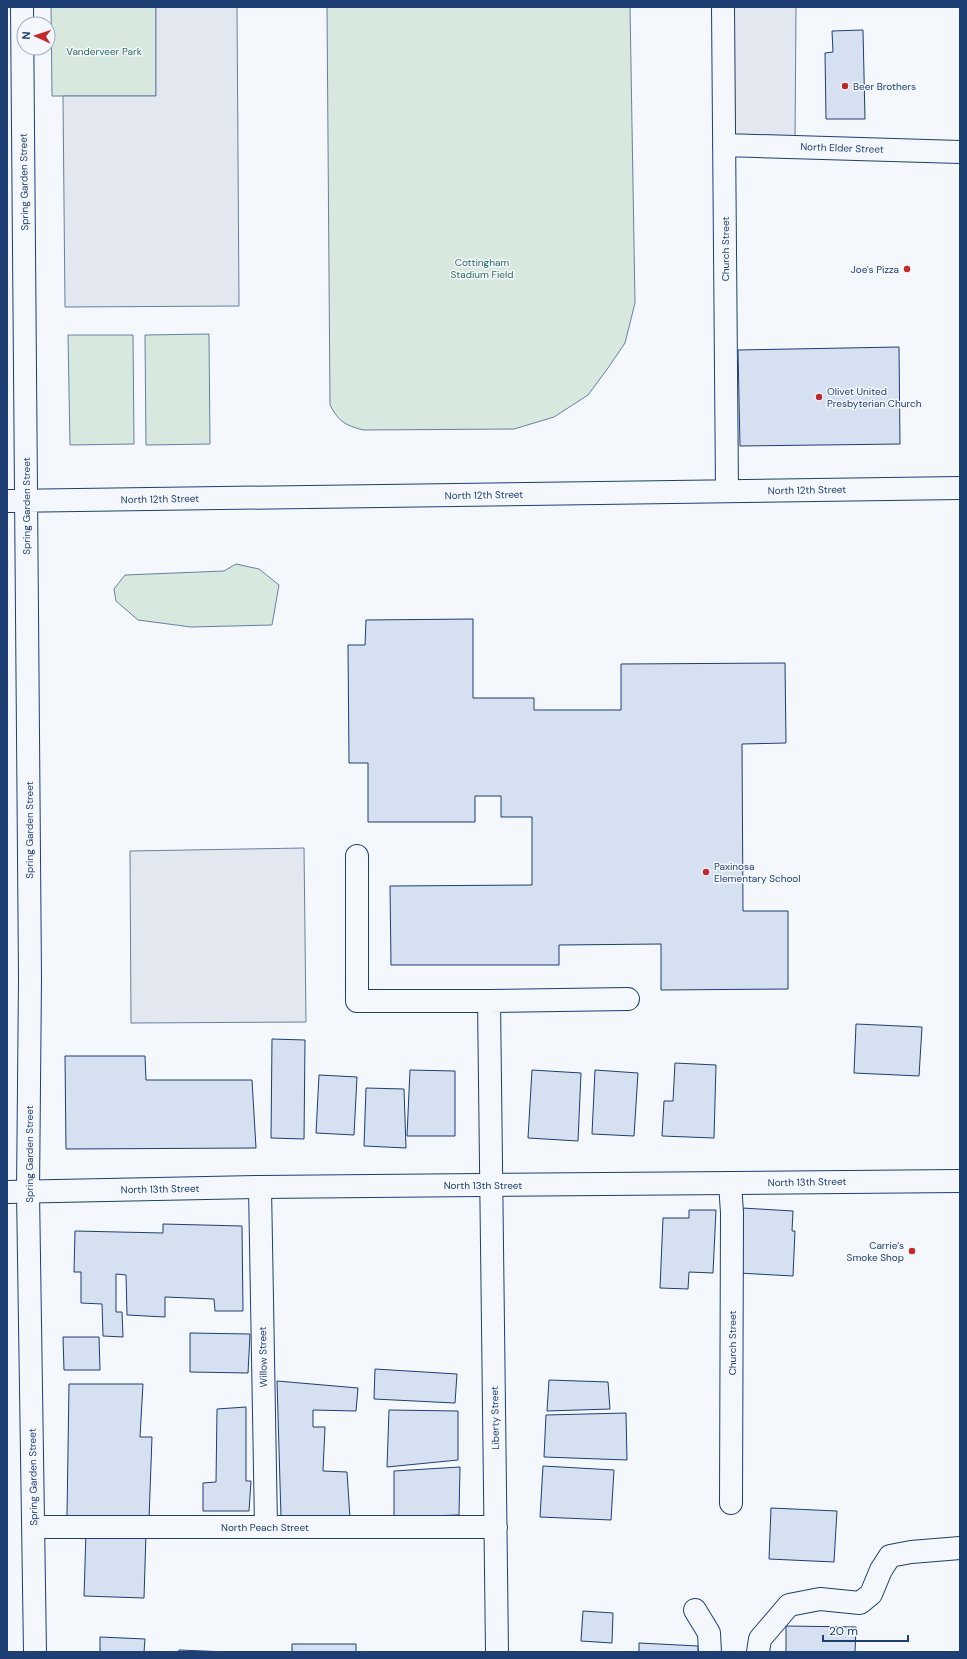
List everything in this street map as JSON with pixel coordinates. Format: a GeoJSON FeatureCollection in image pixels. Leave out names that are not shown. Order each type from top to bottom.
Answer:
{"type":"FeatureCollection","features":[{"type":"Feature","properties":{"kind":"street","name":"Spring Garden Street"},"geometry":{"type":"LineString","coordinates":[[22,7],[15,156],[17,501],[30,970],[18,1192],[34,1527],[35,1652]]}},
{"type":"Feature","properties":{"kind":"street","name":"Church Street"},"geometry":{"type":"LineString","coordinates":[[723,7],[727,492]]}},
{"type":"Feature","properties":{"kind":"street","name":"North Elder Street"},"geometry":{"type":"LineString","coordinates":[[724,145],[960,152]]}},
{"type":"Feature","properties":{"kind":"street","name":"North 12th Street"},"geometry":{"type":"LineString","coordinates":[[17,501],[960,488]]}},
{"type":"Feature","properties":{"kind":"street"},"geometry":{"type":"LineString","coordinates":[[357,856],[357,1001],[628,999]]}},
{"type":"Feature","properties":{"kind":"street","name":"Liberty Street"},"geometry":{"type":"LineString","coordinates":[[489,1001],[497,1652]]}},
{"type":"Feature","properties":{"kind":"street","name":"North 13th Street"},"geometry":{"type":"LineString","coordinates":[[18,1192],[260,1187],[960,1180]]}},
{"type":"Feature","properties":{"kind":"street","name":"Church Street"},"geometry":{"type":"LineString","coordinates":[[730,1183],[732,1213],[731,1503]]}},
{"type":"Feature","properties":{"kind":"street","name":"Willow Street"},"geometry":{"type":"LineString","coordinates":[[260,1187],[266,1527]]}},
{"type":"Feature","properties":{"kind":"street","name":"North Peach Street"},"geometry":{"type":"LineString","coordinates":[[34,1527],[496,1527]]}},
{"type":"Feature","properties":{"kind":"street"},"geometry":{"type":"LineString","coordinates":[[758,1652],[760,1638],[789,1605],[820,1599],[860,1603],[871,1594],[881,1570],[890,1556],[911,1552],[960,1548]]}},
{"type":"Feature","properties":{"kind":"street"},"geometry":{"type":"LineString","coordinates":[[695,1610],[709,1633],[710,1652]]}},
{"type":"Feature","properties":{"kind":"green space","name":"Vanderveer Park"},"geometry":{"type":"Polygon","coordinates":[[[51,7],[156,7],[156,96],[52,96],[52,56],[56,56],[56,16],[51,16],[51,7]]]}},
{"type":"Feature","properties":{"kind":"green space","name":"Cottingham Stadium Field"},"geometry":{"type":"Polygon","coordinates":[[[327,7],[630,7],[635,303],[625,343],[608,368],[588,395],[554,417],[514,429],[363,430],[343,422],[336,415],[330,405],[327,7]]]}},
{"type":"Feature","properties":{"kind":"green space"},"geometry":{"type":"Polygon","coordinates":[[[209,334],[210,444],[146,445],[145,335],[209,334]]]}},
{"type":"Feature","properties":{"kind":"green space"},"geometry":{"type":"Polygon","coordinates":[[[68,335],[133,335],[134,444],[70,445],[68,335]]]}},
{"type":"Feature","properties":{"kind":"green space"},"geometry":{"type":"Polygon","coordinates":[[[236,564],[259,569],[279,585],[272,625],[191,627],[138,620],[116,601],[114,589],[125,575],[224,571],[236,564]]]}},
{"type":"Feature","properties":{"kind":"shaded area"},"geometry":{"type":"Polygon","coordinates":[[[156,7],[237,7],[239,306],[65,307],[63,96],[156,96],[156,7]]]}},
{"type":"Feature","properties":{"kind":"shaded area"},"geometry":{"type":"Polygon","coordinates":[[[728,7],[796,7],[795,142],[729,141],[728,7]]]}},
{"type":"Feature","properties":{"kind":"shaded area"},"geometry":{"type":"Polygon","coordinates":[[[304,848],[306,1022],[131,1023],[130,851],[304,848]]]}},
{"type":"Feature","properties":{"kind":"building","name":"Beer Brothers"},"geometry":{"type":"Polygon","coordinates":[[[863,30],[865,119],[826,119],[825,53],[833,52],[832,31],[863,30]]]}},
{"type":"Feature","properties":{"kind":"building","name":"Olivet United Presbyterian Church"},"geometry":{"type":"Polygon","coordinates":[[[899,347],[900,444],[740,446],[738,350],[899,347]]]}},
{"type":"Feature","properties":{"kind":"building"},"geometry":{"type":"Polygon","coordinates":[[[473,619],[473,698],[534,698],[534,710],[621,710],[621,664],[785,663],[786,743],[742,744],[743,911],[788,911],[788,989],[661,990],[661,944],[559,945],[559,965],[391,965],[390,886],[532,885],[532,817],[501,817],[501,796],[475,796],[475,822],[368,822],[368,763],[349,763],[348,645],[365,645],[366,620],[473,619]]]}},
{"type":"Feature","properties":{"kind":"building"},"geometry":{"type":"Polygon","coordinates":[[[856,1024],[922,1027],[919,1076],[854,1073],[856,1024]]]}},
{"type":"Feature","properties":{"kind":"building"},"geometry":{"type":"Polygon","coordinates":[[[272,1039],[305,1040],[304,1139],[271,1138],[272,1039]]]}},
{"type":"Feature","properties":{"kind":"building"},"geometry":{"type":"Polygon","coordinates":[[[65,1056],[145,1056],[146,1080],[252,1080],[256,1148],[66,1149],[65,1056]]]}},
{"type":"Feature","properties":{"kind":"building"},"geometry":{"type":"Polygon","coordinates":[[[675,1063],[716,1065],[714,1138],[662,1136],[664,1101],[673,1101],[675,1063]]]}},
{"type":"Feature","properties":{"kind":"building"},"geometry":{"type":"Polygon","coordinates":[[[410,1070],[455,1071],[455,1136],[407,1136],[410,1070]]]}},
{"type":"Feature","properties":{"kind":"building"},"geometry":{"type":"Polygon","coordinates":[[[532,1070],[581,1073],[578,1141],[528,1138],[532,1070]]]}},
{"type":"Feature","properties":{"kind":"building"},"geometry":{"type":"Polygon","coordinates":[[[595,1070],[638,1073],[634,1136],[592,1134],[595,1070]]]}},
{"type":"Feature","properties":{"kind":"building"},"geometry":{"type":"Polygon","coordinates":[[[319,1075],[357,1077],[354,1135],[316,1133],[319,1075]]]}},
{"type":"Feature","properties":{"kind":"building"},"geometry":{"type":"Polygon","coordinates":[[[366,1088],[404,1089],[406,1148],[364,1146],[366,1088]]]}},
{"type":"Feature","properties":{"kind":"building"},"geometry":{"type":"Polygon","coordinates":[[[742,1208],[793,1211],[792,1231],[795,1231],[793,1276],[738,1273],[742,1208]]]}},
{"type":"Feature","properties":{"kind":"building"},"geometry":{"type":"Polygon","coordinates":[[[689,1210],[716,1210],[713,1273],[689,1272],[688,1289],[660,1288],[663,1218],[689,1218],[689,1210]]]}},
{"type":"Feature","properties":{"kind":"building"},"geometry":{"type":"Polygon","coordinates":[[[163,1224],[242,1226],[243,1311],[215,1311],[214,1299],[165,1297],[165,1317],[127,1315],[126,1275],[116,1274],[116,1312],[122,1312],[123,1337],[103,1336],[102,1304],[81,1303],[81,1272],[74,1272],[75,1231],[163,1233],[163,1224]]]}},
{"type":"Feature","properties":{"kind":"building"},"geometry":{"type":"Polygon","coordinates":[[[190,1333],[250,1334],[248,1373],[190,1372],[190,1333]]]}},
{"type":"Feature","properties":{"kind":"building"},"geometry":{"type":"Polygon","coordinates":[[[63,1337],[99,1337],[100,1370],[64,1370],[63,1337]]]}},
{"type":"Feature","properties":{"kind":"building"},"geometry":{"type":"Polygon","coordinates":[[[375,1369],[457,1374],[455,1403],[374,1399],[375,1369]]]}},
{"type":"Feature","properties":{"kind":"building"},"geometry":{"type":"Polygon","coordinates":[[[549,1380],[608,1382],[610,1409],[547,1411],[549,1380]]]}},
{"type":"Feature","properties":{"kind":"building"},"geometry":{"type":"Polygon","coordinates":[[[277,1381],[358,1388],[356,1411],[313,1410],[313,1427],[325,1427],[323,1471],[347,1472],[350,1518],[281,1517],[277,1381]]]}},
{"type":"Feature","properties":{"kind":"building"},"geometry":{"type":"Polygon","coordinates":[[[69,1384],[143,1384],[140,1437],[152,1437],[149,1519],[67,1516],[69,1384]]]}},
{"type":"Feature","properties":{"kind":"building"},"geometry":{"type":"Polygon","coordinates":[[[246,1407],[246,1481],[251,1481],[249,1511],[203,1511],[203,1483],[216,1482],[217,1409],[246,1407]]]}},
{"type":"Feature","properties":{"kind":"building"},"geometry":{"type":"Polygon","coordinates":[[[389,1410],[458,1411],[458,1460],[387,1467],[389,1410]]]}},
{"type":"Feature","properties":{"kind":"building"},"geometry":{"type":"Polygon","coordinates":[[[626,1413],[627,1460],[544,1457],[546,1415],[626,1413]]]}},
{"type":"Feature","properties":{"kind":"building"},"geometry":{"type":"Polygon","coordinates":[[[543,1466],[614,1470],[611,1520],[540,1517],[543,1466]]]}},
{"type":"Feature","properties":{"kind":"building"},"geometry":{"type":"Polygon","coordinates":[[[460,1467],[459,1515],[394,1517],[394,1471],[460,1467]]]}},
{"type":"Feature","properties":{"kind":"building"},"geometry":{"type":"Polygon","coordinates":[[[771,1508],[837,1511],[834,1562],[769,1559],[771,1508]]]}},
{"type":"Feature","properties":{"kind":"building"},"geometry":{"type":"Polygon","coordinates":[[[86,1532],[146,1533],[144,1598],[84,1596],[86,1532]]]}},
{"type":"Feature","properties":{"kind":"building"},"geometry":{"type":"Polygon","coordinates":[[[583,1611],[613,1613],[612,1643],[581,1641],[583,1611]]]}},
{"type":"Feature","properties":{"kind":"building"},"geometry":{"type":"Polygon","coordinates":[[[786,1626],[856,1627],[855,1652],[786,1652],[786,1626]]]}},
{"type":"Feature","properties":{"kind":"building"},"geometry":{"type":"Polygon","coordinates":[[[100,1637],[145,1639],[144,1652],[100,1652],[100,1637]]]}},
{"type":"Feature","properties":{"kind":"building"},"geometry":{"type":"Polygon","coordinates":[[[639,1643],[698,1646],[698,1652],[639,1652],[639,1643]]]}},
{"type":"Feature","properties":{"kind":"building"},"geometry":{"type":"Polygon","coordinates":[[[292,1644],[356,1644],[356,1652],[292,1652],[292,1644]]]}},
{"type":"Feature","properties":{"kind":"building"},"geometry":{"type":"Polygon","coordinates":[[[179,1650],[228,1652],[179,1652],[179,1650]]]}},
{"type":"Feature","properties":{"kind":"place","name":"Beer Brothers"},"geometry":{"type":"Point","coordinates":[845,86]}},
{"type":"Feature","properties":{"kind":"place","name":"Joe's Pizza"},"geometry":{"type":"Point","coordinates":[907,269]}},
{"type":"Feature","properties":{"kind":"place","name":"Olivet United Presbyterian Church"},"geometry":{"type":"Point","coordinates":[819,397]}},
{"type":"Feature","properties":{"kind":"place","name":"Paxinosa Elementary School"},"geometry":{"type":"Point","coordinates":[706,872]}},
{"type":"Feature","properties":{"kind":"place","name":"Carrie’s Smoke Shop"},"geometry":{"type":"Point","coordinates":[912,1251]}}]}
